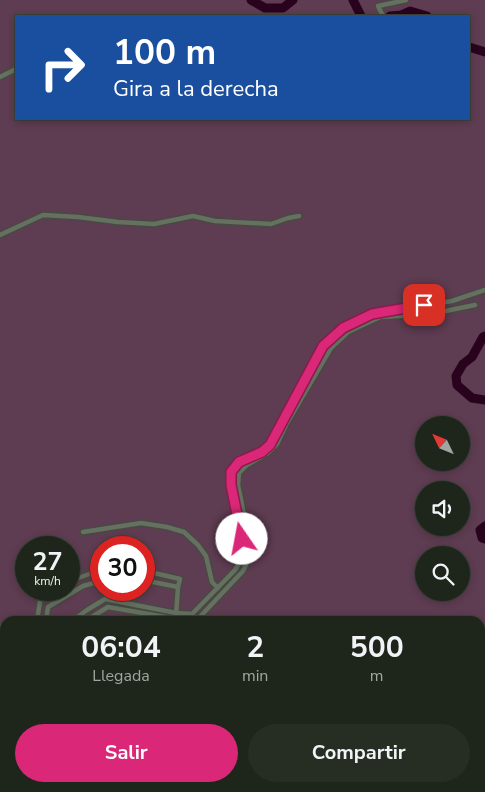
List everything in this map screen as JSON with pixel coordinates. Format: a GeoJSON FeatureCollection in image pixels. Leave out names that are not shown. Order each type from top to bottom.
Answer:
{"type":"FeatureCollection","features":[{"type":"Feature","properties":{"kind":"street"},"geometry":{"type":"LineString","coordinates":[[382,15],[378,6],[406,0]]}},
{"type":"Feature","properties":{"kind":"street"},"geometry":{"type":"LineString","coordinates":[[0,77],[15,70]]}},
{"type":"Feature","properties":{"kind":"street"},"geometry":{"type":"LineString","coordinates":[[0,235],[43,215],[154,224],[193,216],[215,221],[271,224],[299,216]]}},
{"type":"Feature","properties":{"kind":"street"},"geometry":{"type":"LineString","coordinates":[[79,616],[105,599],[176,613],[192,614],[235,570],[244,555],[231,485],[231,472],[239,462],[262,452],[270,445],[323,346],[343,328],[372,314],[452,300],[485,290]]}},
{"type":"Feature","properties":{"kind":"street"},"geometry":{"type":"LineString","coordinates":[[200,616],[243,571],[251,555],[238,485],[239,473],[246,465],[268,452],[277,444],[287,423],[331,348],[348,332],[380,317],[431,314],[475,305]]}},
{"type":"Feature","properties":{"kind":"street"},"geometry":{"type":"LineString","coordinates":[[83,532],[141,523],[167,526],[184,532],[198,545],[206,556],[212,582],[223,592]]}},
{"type":"Feature","properties":{"kind":"street"},"geometry":{"type":"LineString","coordinates":[[155,573],[180,579],[176,616]]}},
{"type":"Feature","properties":{"kind":"street"},"geometry":{"type":"LineString","coordinates":[[155,582],[178,587]]}},
{"type":"Feature","properties":{"kind":"street"},"geometry":{"type":"LineString","coordinates":[[47,616],[48,607],[90,584]]}},
{"type":"Feature","properties":{"kind":"street"},"geometry":{"type":"LineString","coordinates":[[38,616],[40,601]]}},
{"type":"Feature","properties":{"kind":"street"},"geometry":{"type":"LineString","coordinates":[[97,616],[108,607],[160,616]]}},
{"type":"Feature","properties":{"kind":"street"},"geometry":{"type":"LineString","coordinates":[[87,610],[91,616]]}},
{"type":"Feature","properties":{"kind":"shaded area"},"geometry":{"type":"Polygon","coordinates":[[[0,0],[485,0],[485,616],[0,616],[0,0]]]}},
{"type":"Feature","properties":{"kind":"waterway"},"geometry":{"type":"LineString","coordinates":[[251,0],[265,8],[283,8],[293,0]]}},
{"type":"Feature","properties":{"kind":"waterway"},"geometry":{"type":"LineString","coordinates":[[353,0],[360,15]]}},
{"type":"Feature","properties":{"kind":"waterway"},"geometry":{"type":"LineString","coordinates":[[401,15],[410,11],[424,15]]}},
{"type":"Feature","properties":{"kind":"waterway"},"geometry":{"type":"LineString","coordinates":[[470,47],[485,52]]}},
{"type":"Feature","properties":{"kind":"waterway"},"geometry":{"type":"LineString","coordinates":[[485,336],[472,357],[463,364],[456,376],[457,385],[472,398],[485,400]]}},
{"type":"Feature","properties":{"kind":"waterway"},"geometry":{"type":"LineString","coordinates":[[485,526],[480,530],[482,538],[485,539]]}},
{"type":"Feature","properties":{"kind":"route"},"geometry":{"type":"LineString","coordinates":[[242,539],[231,485],[231,472],[239,462],[262,452],[270,445],[323,346],[343,328],[372,314],[424,305]]}}]}
